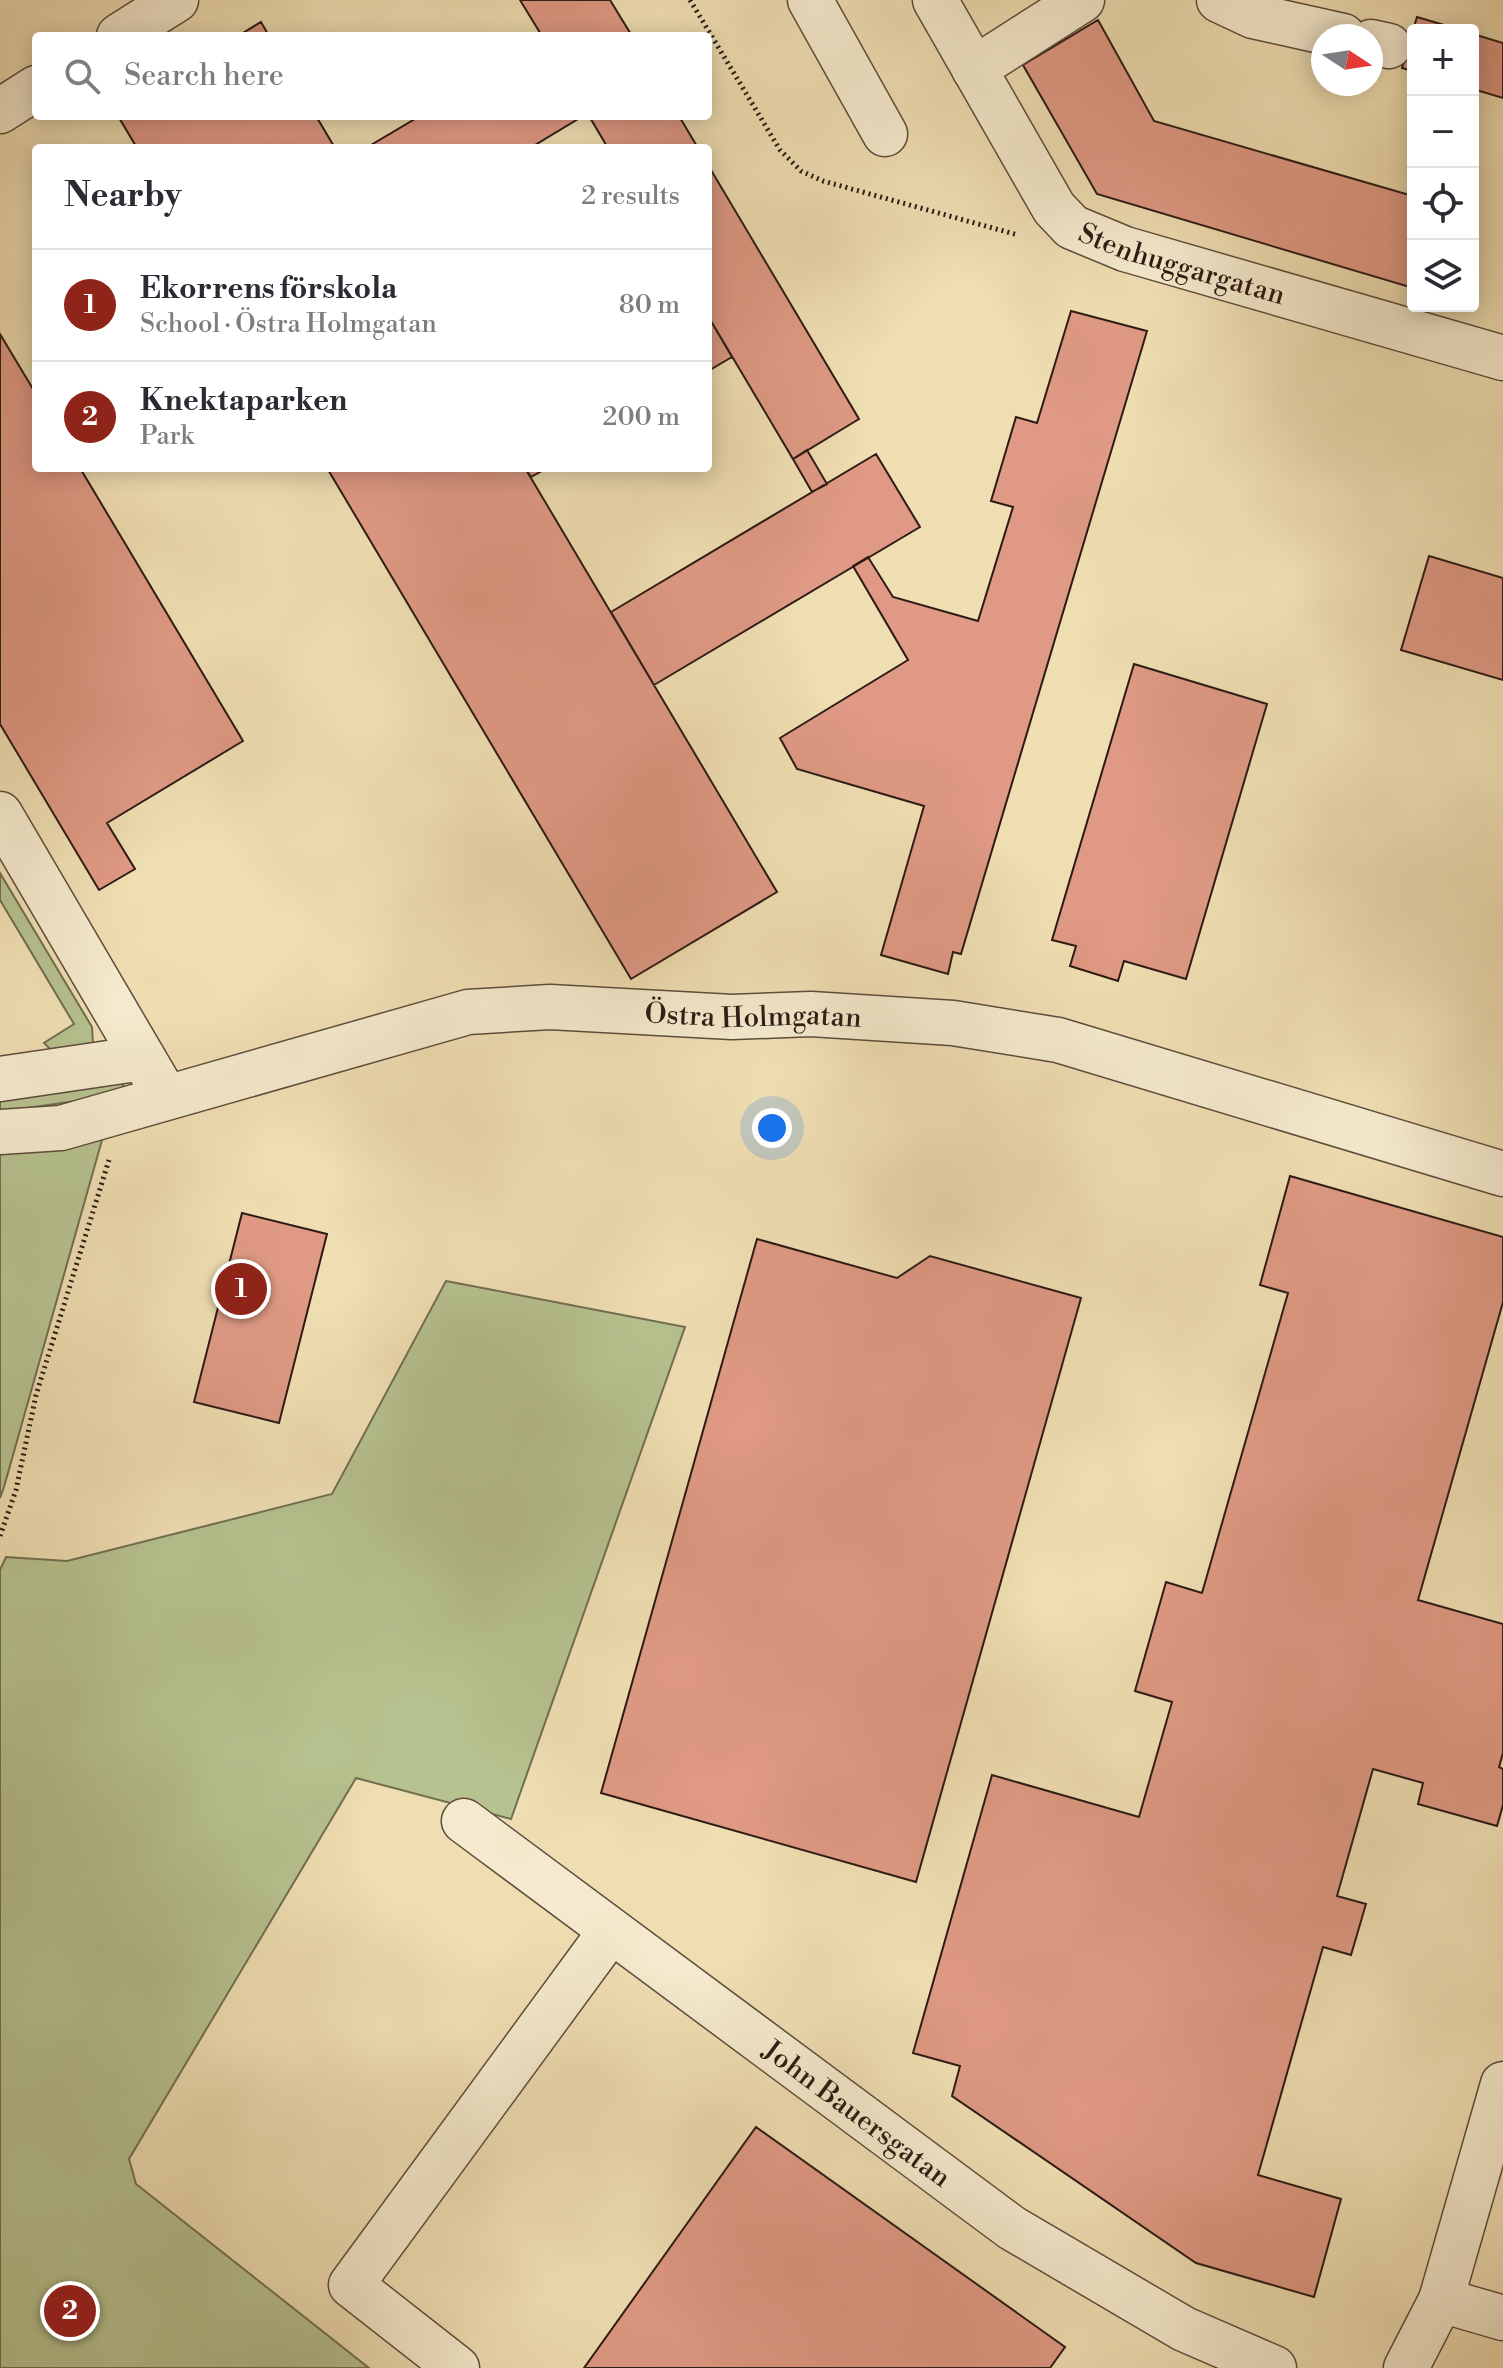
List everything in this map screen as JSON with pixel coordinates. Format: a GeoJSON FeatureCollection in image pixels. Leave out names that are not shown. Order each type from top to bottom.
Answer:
{"type":"FeatureCollection","features":[{"type":"Feature","properties":{"kind":"street"},"geometry":{"type":"LineString","coordinates":[[125,32],[176,0]]}},
{"type":"Feature","properties":{"kind":"street"},"geometry":{"type":"LineString","coordinates":[[810,0],[885,134]]}},
{"type":"Feature","properties":{"kind":"street","name":"Stenhuggargatan"},"geometry":{"type":"LineString","coordinates":[[935,0],[1054,208],[1072,227],[1125,249],[1503,358]]}},
{"type":"Feature","properties":{"kind":"street"},"geometry":{"type":"LineString","coordinates":[[974,69],[1082,0]]}},
{"type":"Feature","properties":{"kind":"street"},"geometry":{"type":"LineString","coordinates":[[1219,0],[1253,16],[1311,29]]}},
{"type":"Feature","properties":{"kind":"street"},"geometry":{"type":"LineString","coordinates":[[0,111],[32,91]]}},
{"type":"Feature","properties":{"kind":"street"},"geometry":{"type":"LineString","coordinates":[[0,814],[166,1097]]}},
{"type":"Feature","properties":{"kind":"street","name":"Östra Holmgatan"},"geometry":{"type":"LineString","coordinates":[[0,1132],[61,1128],[468,1012],[550,1007],[732,1017],[811,1014],[953,1023],[1058,1040],[1503,1174]]}},
{"type":"Feature","properties":{"kind":"street"},"geometry":{"type":"LineString","coordinates":[[0,1079],[143,1058]]}},
{"type":"Feature","properties":{"kind":"street","name":"John Bauersgatan"},"geometry":{"type":"LineString","coordinates":[[464,1821],[1012,2228],[1184,2329],[1274,2368]]}},
{"type":"Feature","properties":{"kind":"street"},"geometry":{"type":"LineString","coordinates":[[457,2368],[351,2285],[610,1932]]}},
{"type":"Feature","properties":{"kind":"street"},"geometry":{"type":"LineString","coordinates":[[1406,2368],[1441,2300],[1503,2084]]}},
{"type":"Feature","properties":{"kind":"street"},"geometry":{"type":"LineString","coordinates":[[1441,2300],[1503,2318]]}},
{"type":"Feature","properties":{"kind":"path"},"geometry":{"type":"LineString","coordinates":[[690,0],[709,32]]}},
{"type":"Feature","properties":{"kind":"path"},"geometry":{"type":"LineString","coordinates":[[712,37],[780,150],[801,171],[823,181],[1023,236]]}},
{"type":"Feature","properties":{"kind":"path"},"geometry":{"type":"LineString","coordinates":[[0,1536],[16,1490],[36,1395],[124,1110]]}},
{"type":"Feature","properties":{"kind":"green space"},"geometry":{"type":"Polygon","coordinates":[[[0,873],[92,1027],[93,1044],[51,1050],[44,1043],[74,1024],[0,900],[0,873]]]}},
{"type":"Feature","properties":{"kind":"green space"},"geometry":{"type":"Polygon","coordinates":[[[121,1080],[124,1088],[117,1095],[0,1112],[0,1097],[121,1080]]]}},
{"type":"Feature","properties":{"kind":"green space"},"geometry":{"type":"Polygon","coordinates":[[[102,1140],[4,1487],[0,1498],[0,1151],[102,1140]]]}},
{"type":"Feature","properties":{"kind":"green space"},"geometry":{"type":"Polygon","coordinates":[[[446,1281],[685,1327],[511,1819],[356,1778],[129,2159],[136,2184],[369,2368],[0,2368],[0,1570],[6,1557],[67,1561],[332,1494],[446,1281]]]}},
{"type":"Feature","properties":{"kind":"building"},"geometry":{"type":"Polygon","coordinates":[[[520,0],[610,0],[630,32],[540,32],[520,0]]]}},
{"type":"Feature","properties":{"kind":"building"},"geometry":{"type":"Polygon","coordinates":[[[1417,17],[1441,24],[1415,24],[1417,17]]]}},
{"type":"Feature","properties":{"kind":"building"},"geometry":{"type":"Polygon","coordinates":[[[1098,20],[1154,121],[1407,194],[1407,286],[1097,194],[1023,65],[1098,20]]]}},
{"type":"Feature","properties":{"kind":"building"},"geometry":{"type":"Polygon","coordinates":[[[261,22],[267,32],[245,32],[261,22]]]}},
{"type":"Feature","properties":{"kind":"building"},"geometry":{"type":"Polygon","coordinates":[[[1479,36],[1503,43],[1503,98],[1479,91],[1479,36]]]}},
{"type":"Feature","properties":{"kind":"building"},"geometry":{"type":"Polygon","coordinates":[[[1407,51],[1407,69],[1402,68],[1407,51]]]}},
{"type":"Feature","properties":{"kind":"building"},"geometry":{"type":"Polygon","coordinates":[[[120,120],[318,120],[333,144],[135,144],[120,120]]]}},
{"type":"Feature","properties":{"kind":"building"},"geometry":{"type":"Polygon","coordinates":[[[413,120],[576,120],[537,144],[373,144],[413,120]]]}},
{"type":"Feature","properties":{"kind":"building"},"geometry":{"type":"Polygon","coordinates":[[[591,120],[681,120],[696,144],[606,144],[591,120]]]}},
{"type":"Feature","properties":{"kind":"building"},"geometry":{"type":"Polygon","coordinates":[[[712,172],[859,419],[793,459],[712,323],[712,172]]]}},
{"type":"Feature","properties":{"kind":"building"},"geometry":{"type":"Polygon","coordinates":[[[1071,311],[1147,331],[961,954],[953,952],[948,974],[881,955],[924,806],[797,769],[780,738],[908,660],[853,566],[868,557],[893,597],[978,621],[1013,507],[991,501],[1016,417],[1037,423],[1071,311]]]}},
{"type":"Feature","properties":{"kind":"building"},"geometry":{"type":"Polygon","coordinates":[[[712,323],[732,357],[712,369],[712,323]]]}},
{"type":"Feature","properties":{"kind":"building"},"geometry":{"type":"Polygon","coordinates":[[[0,334],[32,387],[32,472],[82,472],[243,741],[107,823],[135,869],[99,890],[0,724],[0,334]]]}},
{"type":"Feature","properties":{"kind":"building"},"geometry":{"type":"Polygon","coordinates":[[[807,450],[827,484],[812,492],[793,459],[807,450]]]}},
{"type":"Feature","properties":{"kind":"building"},"geometry":{"type":"Polygon","coordinates":[[[876,454],[920,527],[654,685],[611,612],[876,454]]]}},
{"type":"Feature","properties":{"kind":"building"},"geometry":{"type":"Polygon","coordinates":[[[329,472],[527,472],[777,892],[631,979],[329,472]]]}},
{"type":"Feature","properties":{"kind":"building"},"geometry":{"type":"Polygon","coordinates":[[[1429,556],[1503,578],[1503,680],[1401,650],[1429,556]]]}},
{"type":"Feature","properties":{"kind":"building"},"geometry":{"type":"Polygon","coordinates":[[[1134,664],[1267,704],[1186,979],[1124,961],[1118,981],[1070,966],[1076,946],[1052,940],[1134,664]]]}},
{"type":"Feature","properties":{"kind":"building"},"geometry":{"type":"Polygon","coordinates":[[[1290,1176],[1503,1237],[1503,1302],[1418,1600],[1503,1624],[1503,1753],[1499,1767],[1503,1769],[1503,1805],[1497,1826],[1418,1804],[1423,1783],[1373,1769],[1337,1896],[1366,1904],[1351,1955],[1323,1947],[1258,2175],[1341,2199],[1314,2297],[1196,2263],[952,2096],[960,2066],[913,2053],[992,1775],[1139,1817],[1172,1702],[1135,1691],[1166,1582],[1202,1593],[1288,1293],[1260,1285],[1290,1176]]]}},
{"type":"Feature","properties":{"kind":"building"},"geometry":{"type":"Polygon","coordinates":[[[242,1213],[327,1234],[279,1423],[194,1402],[242,1213]]]}},
{"type":"Feature","properties":{"kind":"building"},"geometry":{"type":"Polygon","coordinates":[[[757,1239],[897,1278],[930,1256],[1081,1298],[916,1882],[601,1793],[757,1239]]]}},
{"type":"Feature","properties":{"kind":"building"},"geometry":{"type":"Polygon","coordinates":[[[756,2127],[1065,2347],[1050,2368],[584,2368],[756,2127]]]}},
{"type":"Feature","properties":{"kind":"place","name":"Ekorrens förskola"},"geometry":{"type":"Point","coordinates":[241,1289]}},
{"type":"Feature","properties":{"kind":"place","name":"Knektaparken"},"geometry":{"type":"Point","coordinates":[70,2311]}}]}
